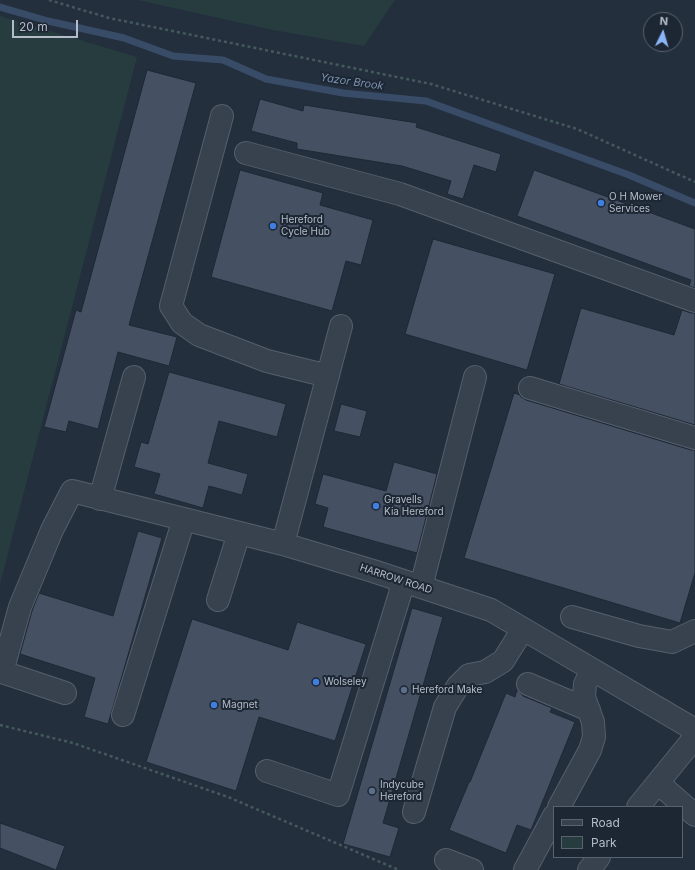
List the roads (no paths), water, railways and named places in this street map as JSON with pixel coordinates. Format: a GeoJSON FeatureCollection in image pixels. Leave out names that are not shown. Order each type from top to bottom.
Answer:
{"type":"FeatureCollection","features":[{"type":"Feature","properties":{"kind":"street"},"geometry":{"type":"LineString","coordinates":[[222,116],[171,306],[182,323],[199,335],[267,361],[328,376]]}},
{"type":"Feature","properties":{"kind":"street"},"geometry":{"type":"LineString","coordinates":[[246,153],[400,194],[695,302]]}},
{"type":"Feature","properties":{"kind":"street"},"geometry":{"type":"LineString","coordinates":[[283,544],[341,326]]}},
{"type":"Feature","properties":{"kind":"street"},"geometry":{"type":"LineString","coordinates":[[100,499],[134,377]]}},
{"type":"Feature","properties":{"kind":"street"},"geometry":{"type":"LineString","coordinates":[[267,771],[338,794],[413,584],[475,378]]}},
{"type":"Feature","properties":{"kind":"street"},"geometry":{"type":"LineString","coordinates":[[530,388],[695,438]]}},
{"type":"Feature","properties":{"kind":"street","name":"HARROW ROAD"},"geometry":{"type":"LineString","coordinates":[[65,693],[2,672],[20,607],[52,530],[72,491],[283,544],[491,610],[695,730]]}},
{"type":"Feature","properties":{"kind":"street"},"geometry":{"type":"LineString","coordinates":[[123,714],[184,519]]}},
{"type":"Feature","properties":{"kind":"street"},"geometry":{"type":"LineString","coordinates":[[218,600],[239,533]]}},
{"type":"Feature","properties":{"kind":"street"},"geometry":{"type":"LineString","coordinates":[[572,617],[639,636],[672,642],[695,632]]}},
{"type":"Feature","properties":{"kind":"street"},"geometry":{"type":"LineString","coordinates":[[414,812],[445,707],[458,686],[469,675],[484,672],[503,661],[523,629]]}},
{"type":"Feature","properties":{"kind":"street"},"geometry":{"type":"LineString","coordinates":[[560,806],[590,750],[594,737],[593,722],[584,697],[585,684],[592,670]]}},
{"type":"Feature","properties":{"kind":"street"},"geometry":{"type":"LineString","coordinates":[[528,684],[589,710]]}},
{"type":"Feature","properties":{"kind":"street"},"geometry":{"type":"LineString","coordinates":[[639,806],[695,737]]}},
{"type":"Feature","properties":{"kind":"street"},"geometry":{"type":"LineString","coordinates":[[658,783],[695,815]]}},
{"type":"Feature","properties":{"kind":"street"},"geometry":{"type":"LineString","coordinates":[[525,870],[553,818]]}},
{"type":"Feature","properties":{"kind":"street"},"geometry":{"type":"LineString","coordinates":[[589,870],[598,858]]}},
{"type":"Feature","properties":{"kind":"street"},"geometry":{"type":"LineString","coordinates":[[446,860],[472,870]]}},
{"type":"Feature","properties":{"kind":"waterway","name":"Yazor Brook"},"geometry":{"type":"LineString","coordinates":[[0,7],[48,21],[124,38],[173,56],[223,60],[266,79],[343,93],[426,101],[629,175],[695,203]]}},
{"type":"Feature","properties":{"kind":"place","name":"O H Mower Services"},"geometry":{"type":"Point","coordinates":[601,203]}},
{"type":"Feature","properties":{"kind":"place","name":"Hereford Cycle Hub"},"geometry":{"type":"Point","coordinates":[273,226]}},
{"type":"Feature","properties":{"kind":"place","name":"Gravells Kia Hereford"},"geometry":{"type":"Point","coordinates":[376,506]}},
{"type":"Feature","properties":{"kind":"place","name":"Wolseley"},"geometry":{"type":"Point","coordinates":[316,682]}},
{"type":"Feature","properties":{"kind":"place","name":"Hereford Make"},"geometry":{"type":"Point","coordinates":[404,690]}},
{"type":"Feature","properties":{"kind":"place","name":"Magnet"},"geometry":{"type":"Point","coordinates":[214,705]}},
{"type":"Feature","properties":{"kind":"place","name":"Indycube Hereford"},"geometry":{"type":"Point","coordinates":[372,791]}}]}
